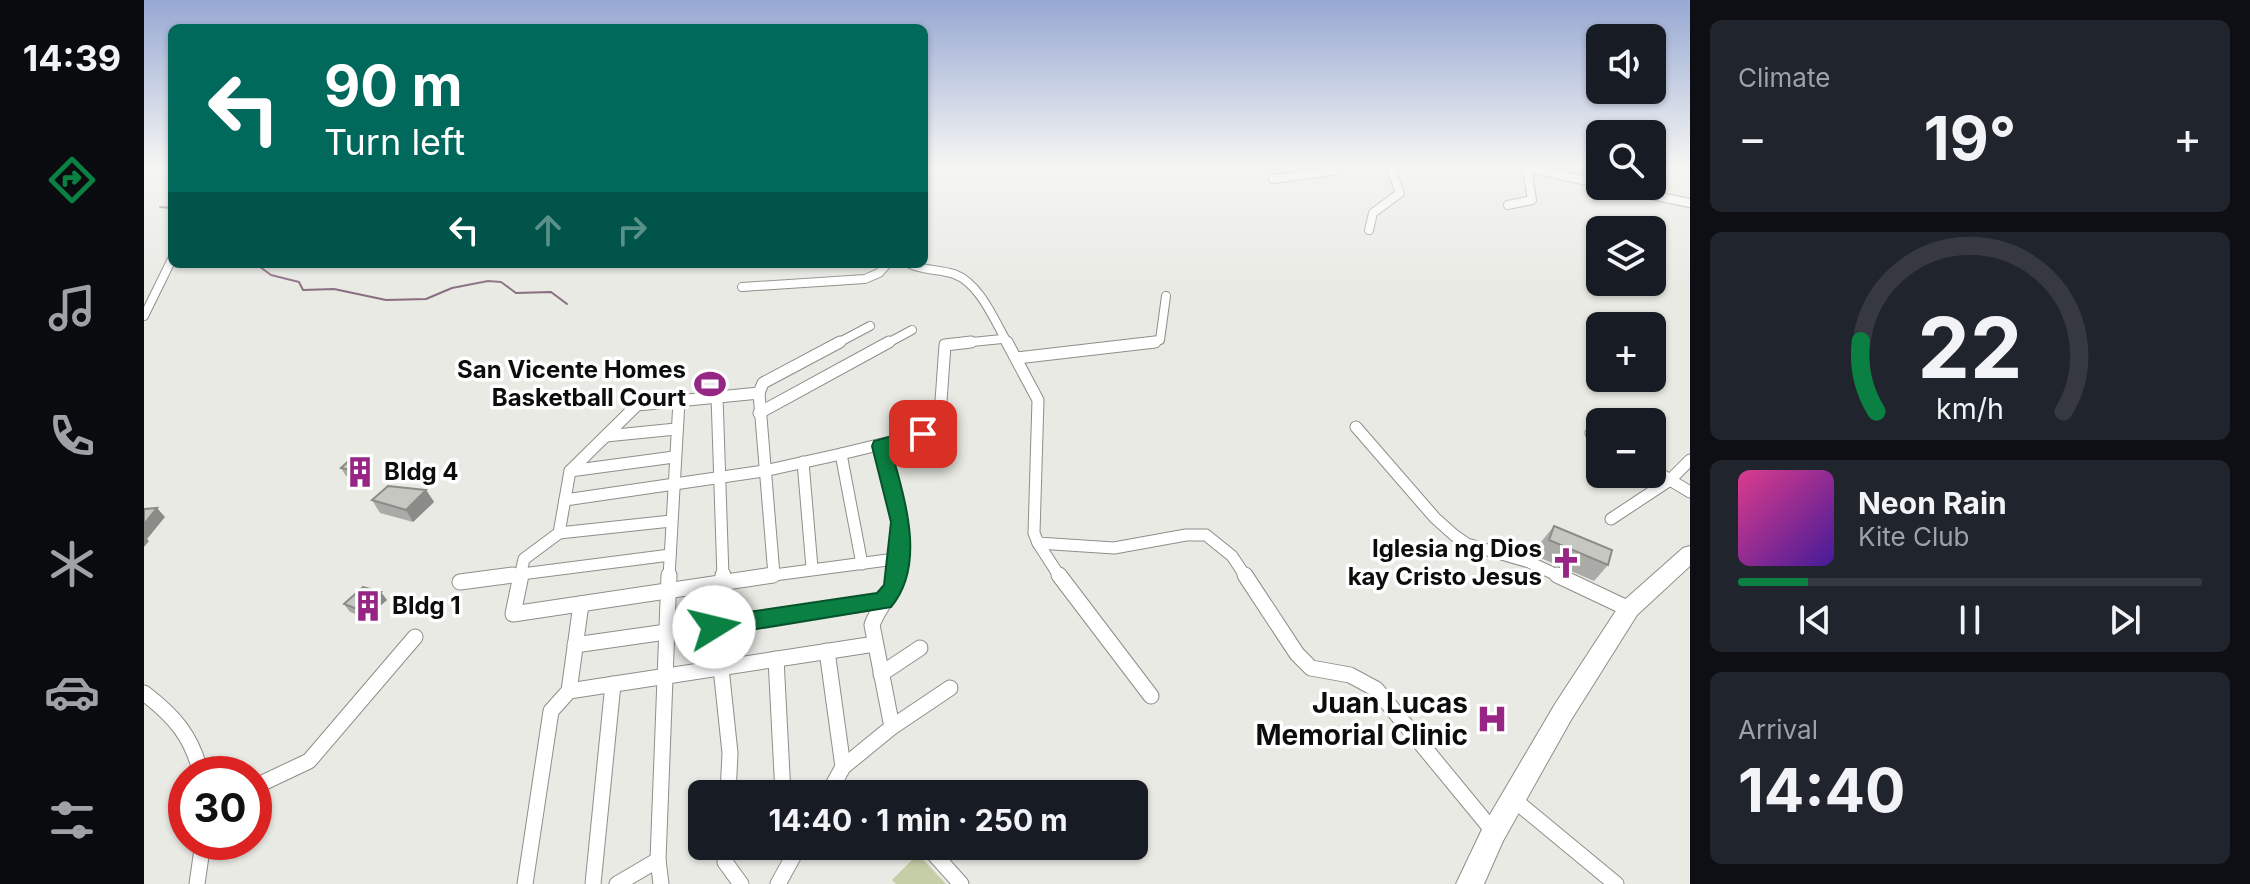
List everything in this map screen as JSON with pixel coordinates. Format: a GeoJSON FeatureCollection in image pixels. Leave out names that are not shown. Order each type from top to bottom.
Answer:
{"type":"FeatureCollection","features":[{"type":"Feature","properties":{"kind":"main road"},"geometry":{"type":"LineString","coordinates":[[1470,884],[1494,832],[1563,712],[1629,609],[1690,554]]}},
{"type":"Feature","properties":{"kind":"street"},"geometry":{"type":"LineString","coordinates":[[1369,230],[1373,213],[1379,208]]}},
{"type":"Feature","properties":{"kind":"street"},"geometry":{"type":"LineString","coordinates":[[144,316],[168,267]]}},
{"type":"Feature","properties":{"kind":"street"},"geometry":{"type":"LineString","coordinates":[[742,287],[865,279],[875,276],[883,268]]}},
{"type":"Feature","properties":{"kind":"street"},"geometry":{"type":"LineString","coordinates":[[918,268],[953,274],[970,283],[1002,339],[1017,358],[1038,400],[1040,412],[1034,533],[1070,593],[1151,696]]}},
{"type":"Feature","properties":{"kind":"street"},"geometry":{"type":"LineString","coordinates":[[1017,358],[1157,342],[1160,340],[1166,296]]}},
{"type":"Feature","properties":{"kind":"street"},"geometry":{"type":"LineString","coordinates":[[774,577],[759,393],[763,383],[870,326]]}},
{"type":"Feature","properties":{"kind":"street"},"geometry":{"type":"LineString","coordinates":[[759,413],[912,330]]}},
{"type":"Feature","properties":{"kind":"street"},"geometry":{"type":"LineString","coordinates":[[852,336],[873,351]]}},
{"type":"Feature","properties":{"kind":"street"},"geometry":{"type":"LineString","coordinates":[[941,401],[945,345],[1002,339]]}},
{"type":"Feature","properties":{"kind":"street"},"geometry":{"type":"LineString","coordinates":[[559,533],[570,471],[637,405],[759,393]]}},
{"type":"Feature","properties":{"kind":"street"},"geometry":{"type":"LineString","coordinates":[[717,396],[723,583]]}},
{"type":"Feature","properties":{"kind":"street"},"geometry":{"type":"LineString","coordinates":[[661,884],[658,860],[671,521],[679,401]]}},
{"type":"Feature","properties":{"kind":"street"},"geometry":{"type":"LineString","coordinates":[[1356,427],[1435,518],[1467,544],[1529,562],[1629,609]]}},
{"type":"Feature","properties":{"kind":"street"},"geometry":{"type":"LineString","coordinates":[[606,436],[676,429]]}},
{"type":"Feature","properties":{"kind":"street"},"geometry":{"type":"LineString","coordinates":[[565,500],[764,471],[923,434]]}},
{"type":"Feature","properties":{"kind":"street"},"geometry":{"type":"LineString","coordinates":[[881,446],[901,522],[894,588],[883,601],[872,625],[892,727]]}},
{"type":"Feature","properties":{"kind":"street"},"geometry":{"type":"LineString","coordinates":[[841,454],[862,564]]}},
{"type":"Feature","properties":{"kind":"street"},"geometry":{"type":"LineString","coordinates":[[570,471],[674,457]]}},
{"type":"Feature","properties":{"kind":"street"},"geometry":{"type":"LineString","coordinates":[[1611,519],[1670,480],[1690,460]]}},
{"type":"Feature","properties":{"kind":"street"},"geometry":{"type":"LineString","coordinates":[[803,462],[812,568]]}},
{"type":"Feature","properties":{"kind":"street"},"geometry":{"type":"LineString","coordinates":[[1666,478],[1690,492]]}},
{"type":"Feature","properties":{"kind":"street"},"geometry":{"type":"LineString","coordinates":[[671,521],[559,533],[524,559],[513,614],[774,577],[812,568],[895,559]]}},
{"type":"Feature","properties":{"kind":"street"},"geometry":{"type":"LineString","coordinates":[[1038,543],[1114,548],[1186,535],[1206,535],[1232,556],[1297,654],[1311,668],[1350,675],[1376,689],[1494,832]]}},
{"type":"Feature","properties":{"kind":"street"},"geometry":{"type":"LineString","coordinates":[[460,582],[670,555]]}},
{"type":"Feature","properties":{"kind":"street"},"geometry":{"type":"LineString","coordinates":[[575,645],[883,601]]}},
{"type":"Feature","properties":{"kind":"street"},"geometry":{"type":"LineString","coordinates":[[525,884],[551,711],[569,691],[581,604]]}},
{"type":"Feature","properties":{"kind":"street"},"geometry":{"type":"LineString","coordinates":[[272,778],[309,761],[415,637]]}},
{"type":"Feature","properties":{"kind":"street"},"geometry":{"type":"LineString","coordinates":[[569,691],[875,644]]}},
{"type":"Feature","properties":{"kind":"street"},"geometry":{"type":"LineString","coordinates":[[881,674],[920,648]]}},
{"type":"Feature","properties":{"kind":"street"},"geometry":{"type":"LineString","coordinates":[[827,651],[843,767]]}},
{"type":"Feature","properties":{"kind":"street"},"geometry":{"type":"LineString","coordinates":[[776,659],[782,780]]}},
{"type":"Feature","properties":{"kind":"street"},"geometry":{"type":"LineString","coordinates":[[721,668],[730,753],[729,780]]}},
{"type":"Feature","properties":{"kind":"street"},"geometry":{"type":"LineString","coordinates":[[593,884],[613,684]]}},
{"type":"Feature","properties":{"kind":"street"},"geometry":{"type":"LineString","coordinates":[[836,780],[843,767],[892,727],[950,688]]}},
{"type":"Feature","properties":{"kind":"street"},"geometry":{"type":"LineString","coordinates":[[144,693],[180,720],[196,747],[198,756]]}},
{"type":"Feature","properties":{"kind":"street"},"geometry":{"type":"LineString","coordinates":[[1513,799],[1616,884]]}},
{"type":"Feature","properties":{"kind":"street"},"geometry":{"type":"LineString","coordinates":[[197,884],[200,860]]}},
{"type":"Feature","properties":{"kind":"street"},"geometry":{"type":"LineString","coordinates":[[617,884],[658,860]]}},
{"type":"Feature","properties":{"kind":"street"},"geometry":{"type":"LineString","coordinates":[[725,860],[741,884]]}},
{"type":"Feature","properties":{"kind":"street"},"geometry":{"type":"LineString","coordinates":[[778,884],[791,860]]}},
{"type":"Feature","properties":{"kind":"street"},"geometry":{"type":"LineString","coordinates":[[940,860],[961,884]]}},
{"type":"Feature","properties":{"kind":"green space"},"geometry":{"type":"Polygon","coordinates":[[[912,860],[924,860],[946,884],[896,884],[892,880],[912,860]]]}},
{"type":"Feature","properties":{"kind":"building"},"geometry":{"type":"Polygon","coordinates":[[[354,456],[367,459],[355,471],[341,468],[354,456]]]}},
{"type":"Feature","properties":{"kind":"building"},"geometry":{"type":"Polygon","coordinates":[[[388,486],[426,490],[406,510],[372,500],[388,486]]]}},
{"type":"Feature","properties":{"kind":"building"},"geometry":{"type":"Polygon","coordinates":[[[157,508],[144,524],[144,509],[157,508]]]}},
{"type":"Feature","properties":{"kind":"building"},"geometry":{"type":"Polygon","coordinates":[[[1554,526],[1612,550],[1608,565],[1549,540],[1554,526]]]}},
{"type":"Feature","properties":{"kind":"building"},"geometry":{"type":"Polygon","coordinates":[[[363,587],[381,592],[360,610],[344,604],[363,587]]]}},
{"type":"Feature","properties":{"kind":"waterway"},"geometry":{"type":"LineString","coordinates":[[261,268],[271,275],[299,282],[303,290],[334,289],[386,300],[426,299],[452,288],[488,281],[501,282],[516,293],[551,292],[567,304]]}},
{"type":"Feature","properties":{"kind":"place","name":"San Vicente Homes Basketball Court"},"geometry":{"type":"Point","coordinates":[710,384]}},
{"type":"Feature","properties":{"kind":"place","name":"Bldg 4"},"geometry":{"type":"Point","coordinates":[360,472]}},
{"type":"Feature","properties":{"kind":"place","name":"Iglesia ng Dios kay Cristo Jesus"},"geometry":{"type":"Point","coordinates":[1566,563]}},
{"type":"Feature","properties":{"kind":"place","name":"Bldg 1"},"geometry":{"type":"Point","coordinates":[368,606]}},
{"type":"Feature","properties":{"kind":"place","name":"Juan Lucas Memorial Clinic"},"geometry":{"type":"Point","coordinates":[1492,719]}},
{"type":"Feature","properties":{"kind":"route"},"geometry":{"type":"LineString","coordinates":[[714,627],[883,601],[894,588],[901,522],[881,446],[923,434]]}}]}
